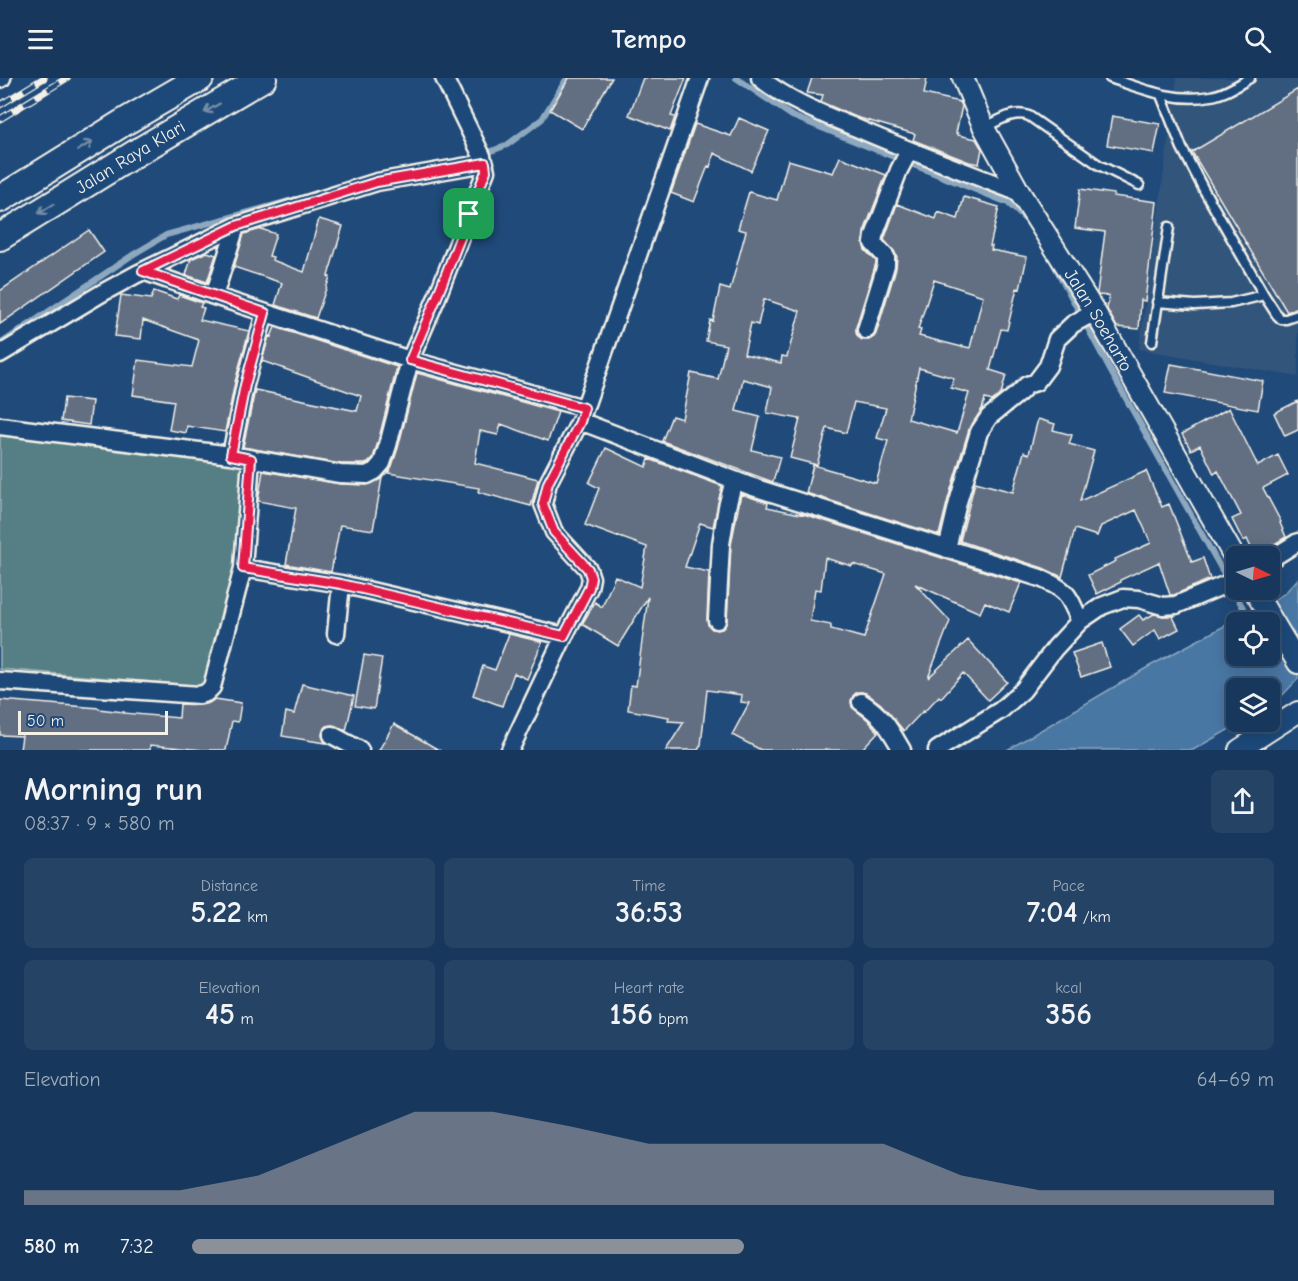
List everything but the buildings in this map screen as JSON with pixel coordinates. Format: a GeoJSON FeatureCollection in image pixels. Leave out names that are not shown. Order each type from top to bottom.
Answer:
{"type":"FeatureCollection","features":[{"type":"Feature","properties":{"kind":"main road","name":"Jalan Raya Klari"},"geometry":{"type":"LineString","coordinates":[[0,199],[200,78]]}},
{"type":"Feature","properties":{"kind":"main road","name":"Jalan Raya Klari"},"geometry":{"type":"LineString","coordinates":[[0,237],[263,78]]}},
{"type":"Feature","properties":{"kind":"main road"},"geometry":{"type":"LineString","coordinates":[[121,124],[136,153]]}},
{"type":"Feature","properties":{"kind":"street"},"geometry":{"type":"LineString","coordinates":[[0,426],[231,455],[340,474],[367,475],[375,471],[382,463],[388,445],[410,360],[486,171],[483,157],[444,78]]}},
{"type":"Feature","properties":{"kind":"street"},"geometry":{"type":"LineString","coordinates":[[510,750],[589,588],[591,578],[588,569],[554,532],[543,504],[548,483],[582,415],[700,78]]}},
{"type":"Feature","properties":{"kind":"street"},"geometry":{"type":"LineString","coordinates":[[760,78],[782,94],[838,120],[905,159],[1020,194]]}},
{"type":"Feature","properties":{"kind":"street","name":"Jalan Soeharto"},"geometry":{"type":"LineString","coordinates":[[963,78],[984,128],[1020,194],[1228,546]]}},
{"type":"Feature","properties":{"kind":"street"},"geometry":{"type":"LineString","coordinates":[[0,354],[102,293],[236,226],[377,182],[483,157]]}},
{"type":"Feature","properties":{"kind":"street"},"geometry":{"type":"LineString","coordinates":[[866,330],[886,265],[886,257],[873,243],[874,236],[905,159]]}},
{"type":"Feature","properties":{"kind":"street"},"geometry":{"type":"LineString","coordinates":[[214,296],[236,226]]}},
{"type":"Feature","properties":{"kind":"street"},"geometry":{"type":"LineString","coordinates":[[143,271],[265,313],[582,415],[734,480],[1040,578],[1061,588],[1069,597],[1080,621]]}},
{"type":"Feature","properties":{"kind":"street"},"geometry":{"type":"LineString","coordinates":[[231,455],[245,385],[265,313]]}},
{"type":"Feature","properties":{"kind":"street"},"geometry":{"type":"LineString","coordinates":[[947,549],[979,432],[989,417],[1027,385],[1036,382],[1048,366],[1058,339],[1073,324],[1092,313]]}},
{"type":"Feature","properties":{"kind":"street"},"geometry":{"type":"LineString","coordinates":[[0,681],[199,695],[206,693],[212,687],[243,568],[251,459]]}},
{"type":"Feature","properties":{"kind":"street"},"geometry":{"type":"LineString","coordinates":[[717,620],[721,544],[734,480]]}},
{"type":"Feature","properties":{"kind":"street"},"geometry":{"type":"LineString","coordinates":[[1280,553],[1298,542]]}},
{"type":"Feature","properties":{"kind":"street"},"geometry":{"type":"LineString","coordinates":[[243,568],[341,584],[564,636]]}},
{"type":"Feature","properties":{"kind":"street"},"geometry":{"type":"LineString","coordinates":[[336,634],[341,584]]}},
{"type":"Feature","properties":{"kind":"street"},"geometry":{"type":"LineString","coordinates":[[937,750],[1001,710],[1023,690],[1055,648],[1080,621],[1102,606],[1123,598],[1138,599],[1162,606],[1176,605],[1226,584]]}},
{"type":"Feature","properties":{"kind":"street"},"geometry":{"type":"LineString","coordinates":[[1260,600],[1298,663]]}},
{"type":"Feature","properties":{"kind":"street"},"geometry":{"type":"LineString","coordinates":[[861,702],[884,720],[902,750]]}},
{"type":"Feature","properties":{"kind":"street"},"geometry":{"type":"LineString","coordinates":[[1239,750],[1298,712]]}},
{"type":"Feature","properties":{"kind":"street"},"geometry":{"type":"LineString","coordinates":[[332,735],[360,750]]}},
{"type":"Feature","properties":{"kind":"lane"},"geometry":{"type":"LineString","coordinates":[[1110,78],[1161,95],[1180,98],[1213,96],[1250,78]]}},
{"type":"Feature","properties":{"kind":"lane"},"geometry":{"type":"LineString","coordinates":[[1161,95],[1182,148],[1203,190],[1264,295],[1281,319],[1298,315]]}},
{"type":"Feature","properties":{"kind":"lane"},"geometry":{"type":"LineString","coordinates":[[984,128],[1021,113],[1029,116],[1099,165],[1139,185]]}},
{"type":"Feature","properties":{"kind":"lane"},"geometry":{"type":"LineString","coordinates":[[1152,342],[1169,227]]}},
{"type":"Feature","properties":{"kind":"lane"},"geometry":{"type":"LineString","coordinates":[[1157,302],[1195,305],[1231,303],[1264,295]]}},
{"type":"Feature","properties":{"kind":"shaded area"},"geometry":{"type":"Polygon","coordinates":[[[1177,78],[1298,78],[1298,377],[1139,349],[1177,78]]]}},
{"type":"Feature","properties":{"kind":"shaded area"},"geometry":{"type":"Polygon","coordinates":[[[1298,579],[1298,679],[1280,698],[1280,678],[1226,678],[1226,731],[1193,750],[1007,750],[1148,667],[1226,625],[1226,666],[1280,666],[1280,612],[1250,612],[1273,600],[1280,600],[1280,596],[1298,579]]]}},
{"type":"Feature","properties":{"kind":"green space"},"geometry":{"type":"Polygon","coordinates":[[[0,433],[251,459],[243,568],[212,687],[0,669],[0,433]]]}},
{"type":"Feature","properties":{"kind":"waterway"},"geometry":{"type":"LineString","coordinates":[[484,154],[507,145],[542,119],[567,78]]}},
{"type":"Feature","properties":{"kind":"waterway"},"geometry":{"type":"LineString","coordinates":[[736,78],[792,116],[1008,203],[1029,223]]}},
{"type":"Feature","properties":{"kind":"waterway"},"geometry":{"type":"LineString","coordinates":[[0,344],[166,235],[296,199]]}},
{"type":"Feature","properties":{"kind":"waterway"},"geometry":{"type":"LineString","coordinates":[[1050,257],[1110,370],[1245,612]]}},
{"type":"Feature","properties":{"kind":"railway"},"geometry":{"type":"LineString","coordinates":[[0,105],[44,78]]}},
{"type":"Feature","properties":{"kind":"railway"},"geometry":{"type":"LineString","coordinates":[[0,119],[67,78]]}},
{"type":"Feature","properties":{"kind":"route"},"geometry":{"type":"LineString","coordinates":[[485,163],[486,171],[469,214],[410,360],[584,408],[580,422],[548,483],[543,504],[554,532],[588,569],[591,578],[589,588],[564,636],[341,584],[243,568],[251,459],[231,455],[245,385],[265,313],[143,271],[236,226],[377,182],[485,163]]}}]}
